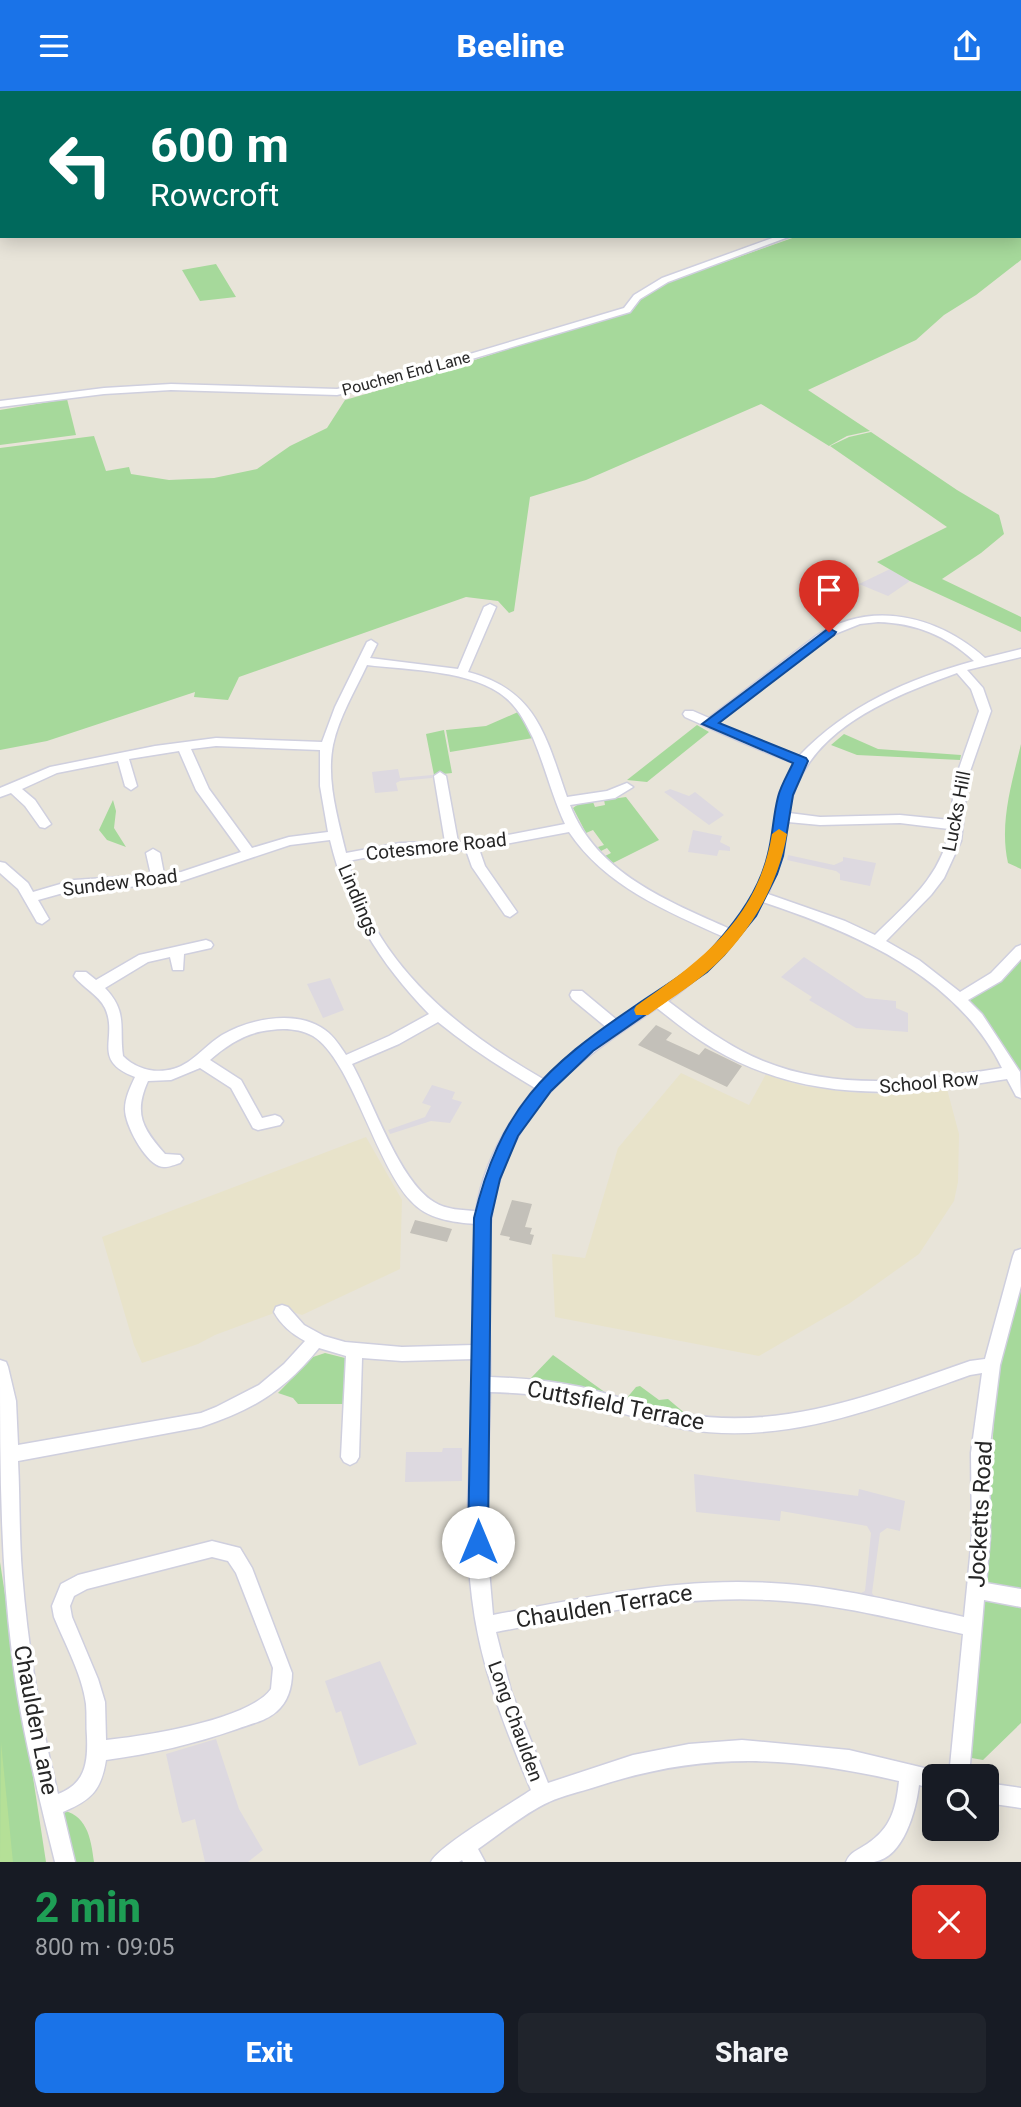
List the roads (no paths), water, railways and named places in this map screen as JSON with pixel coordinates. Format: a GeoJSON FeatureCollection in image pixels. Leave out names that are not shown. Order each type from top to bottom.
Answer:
{"type":"FeatureCollection","features":[{"type":"Feature","properties":{"kind":"street","name":"Pouchen End Lane"},"geometry":{"type":"LineString","coordinates":[[0,404],[104,391],[171,387],[285,392],[348,390],[398,378],[627,310],[637,296],[665,280],[781,238]]}},
{"type":"Feature","properties":{"kind":"street"},"geometry":{"type":"LineString","coordinates":[[461,675],[490,607]]}},
{"type":"Feature","properties":{"kind":"street"},"geometry":{"type":"LineString","coordinates":[[709,724],[821,637],[854,622],[899,620],[932,627],[959,640],[983,662]]}},
{"type":"Feature","properties":{"kind":"street","name":"Lindlings"},"geometry":{"type":"LineString","coordinates":[[371,643],[327,745],[327,785],[335,835],[359,908],[392,967],[437,1016],[499,1061],[545,1087]]}},
{"type":"Feature","properties":{"kind":"street","name":"Long Chaulden"},"geometry":{"type":"LineString","coordinates":[[543,1794],[503,1698],[485,1625],[479,1585],[482,1218],[492,1179],[510,1133],[545,1087],[587,1047],[701,968],[732,935],[760,896],[776,856],[789,782],[801,761],[819,741],[855,715],[896,693],[959,668],[1021,653]]}},
{"type":"Feature","properties":{"kind":"street"},"geometry":{"type":"LineString","coordinates":[[363,661],[461,675],[491,683],[516,700],[532,722],[573,827],[601,860],[650,897],[732,935]]}},
{"type":"Feature","properties":{"kind":"street","name":"Lucks Hill"},"geometry":{"type":"LineString","coordinates":[[878,940],[926,892],[939,875],[954,841],[964,769],[985,712],[977,688],[959,668]]}},
{"type":"Feature","properties":{"kind":"street"},"geometry":{"type":"LineString","coordinates":[[689,713],[709,724],[801,761]]}},
{"type":"Feature","properties":{"kind":"street"},"geometry":{"type":"LineString","coordinates":[[6,791],[54,770],[122,755],[184,746],[216,742],[327,745]]}},
{"type":"Feature","properties":{"kind":"street"},"geometry":{"type":"LineString","coordinates":[[184,746],[196,782],[249,854]]}},
{"type":"Feature","properties":{"kind":"street"},"geometry":{"type":"LineString","coordinates":[[122,755],[131,786]]}},
{"type":"Feature","properties":{"kind":"street"},"geometry":{"type":"LineString","coordinates":[[440,776],[452,845]]}},
{"type":"Feature","properties":{"kind":"street"},"geometry":{"type":"LineString","coordinates":[[564,802],[610,795],[627,787]]}},
{"type":"Feature","properties":{"kind":"street"},"geometry":{"type":"LineString","coordinates":[[6,791],[30,803],[45,824]]}},
{"type":"Feature","properties":{"kind":"street"},"geometry":{"type":"LineString","coordinates":[[782,817],[820,821],[900,819],[956,825]]}},
{"type":"Feature","properties":{"kind":"street","name":"Cotesmore Road"},"geometry":{"type":"LineString","coordinates":[[341,858],[400,847],[471,846],[573,827]]}},
{"type":"Feature","properties":{"kind":"street","name":"Sundew Road"},"geometry":{"type":"LineString","coordinates":[[31,897],[74,885],[158,879],[202,871],[289,841],[335,835]]}},
{"type":"Feature","properties":{"kind":"street"},"geometry":{"type":"LineString","coordinates":[[471,846],[479,867],[510,912]]}},
{"type":"Feature","properties":{"kind":"street"},"geometry":{"type":"LineString","coordinates":[[153,853],[158,879]]}},
{"type":"Feature","properties":{"kind":"street","name":"Sundew Road"},"geometry":{"type":"LineString","coordinates":[[0,866],[23,886],[42,919]]}},
{"type":"Feature","properties":{"kind":"street"},"geometry":{"type":"LineString","coordinates":[[760,896],[845,925],[878,940],[928,973],[959,999],[990,1034],[1013,1072],[1021,1092]]}},
{"type":"Feature","properties":{"kind":"street"},"geometry":{"type":"LineString","coordinates":[[96,987],[144,958],[178,958],[206,945]]}},
{"type":"Feature","properties":{"kind":"street"},"geometry":{"type":"LineString","coordinates":[[959,999],[996,977],[1021,950]]}},
{"type":"Feature","properties":{"kind":"street"},"geometry":{"type":"LineString","coordinates":[[81,976],[106,997],[112,1009],[116,1023],[116,1058],[129,1069],[143,1075],[179,1073],[200,1061],[220,1044],[273,1024],[286,1023],[320,1033],[343,1062],[408,1190],[416,1199],[445,1213],[482,1218]]}},
{"type":"Feature","properties":{"kind":"street"},"geometry":{"type":"LineString","coordinates":[[577,995],[616,1027]]}},
{"type":"Feature","properties":{"kind":"street","name":"School Row"},"geometry":{"type":"LineString","coordinates":[[657,1000],[723,1048],[753,1063],[809,1081],[895,1089],[1013,1072]]}},
{"type":"Feature","properties":{"kind":"street"},"geometry":{"type":"LineString","coordinates":[[343,1062],[394,1040],[437,1016]]}},
{"type":"Feature","properties":{"kind":"street"},"geometry":{"type":"LineString","coordinates":[[200,1061],[236,1084],[258,1124],[275,1121]]}},
{"type":"Feature","properties":{"kind":"street"},"geometry":{"type":"LineString","coordinates":[[143,1075],[131,1105],[131,1114],[140,1136],[162,1161],[175,1159]]}},
{"type":"Feature","properties":{"kind":"street","name":"Jocketts Road"},"geometry":{"type":"LineString","coordinates":[[960,1764],[981,1537],[980,1453],[992,1365],[1021,1256]]}},
{"type":"Feature","properties":{"kind":"street"},"geometry":{"type":"LineString","coordinates":[[282,1312],[289,1322],[315,1341],[354,1352],[481,1352]]}},
{"type":"Feature","properties":{"kind":"street"},"geometry":{"type":"LineString","coordinates":[[12,1454],[201,1420],[223,1413],[272,1387],[297,1364],[315,1341]]}},
{"type":"Feature","properties":{"kind":"street"},"geometry":{"type":"LineString","coordinates":[[350,1457],[354,1352]]}},
{"type":"Feature","properties":{"kind":"street","name":"Cuttsfield Terrace"},"geometry":{"type":"LineString","coordinates":[[482,1384],[562,1391],[686,1422],[742,1426],[791,1424],[842,1412],[970,1368],[992,1365]]}},
{"type":"Feature","properties":{"kind":"street","name":"Chaulden Lane"},"geometry":{"type":"LineString","coordinates":[[0,1367],[8,1401],[12,1454],[13,1571],[21,1653],[34,1736],[65,1862]]}},
{"type":"Feature","properties":{"kind":"street"},"geometry":{"type":"LineString","coordinates":[[52,1806],[83,1793],[90,1784],[97,1751],[95,1702],[89,1679],[61,1607],[67,1590],[84,1581],[212,1549],[234,1554],[243,1568],[282,1668],[283,1683],[274,1701],[259,1712],[188,1737],[152,1745],[97,1751]]}},
{"type":"Feature","properties":{"kind":"street","name":"Chaulden Terrace"},"geometry":{"type":"LineString","coordinates":[[485,1625],[652,1595],[719,1590],[771,1591],[824,1597],[973,1628]]}},
{"type":"Feature","properties":{"kind":"street"},"geometry":{"type":"LineString","coordinates":[[976,1590],[1021,1598]]}},
{"type":"Feature","properties":{"kind":"street"},"geometry":{"type":"LineString","coordinates":[[442,1862],[470,1853],[543,1794],[633,1765],[689,1754],[742,1750],[793,1752],[849,1760],[922,1776]]}},
{"type":"Feature","properties":{"kind":"street"},"geometry":{"type":"LineString","coordinates":[[856,1862],[884,1848],[901,1824],[907,1805],[910,1774]]}},
{"type":"Feature","properties":{"kind":"street"},"geometry":{"type":"LineString","coordinates":[[999,1795],[1021,1798]]}}]}
